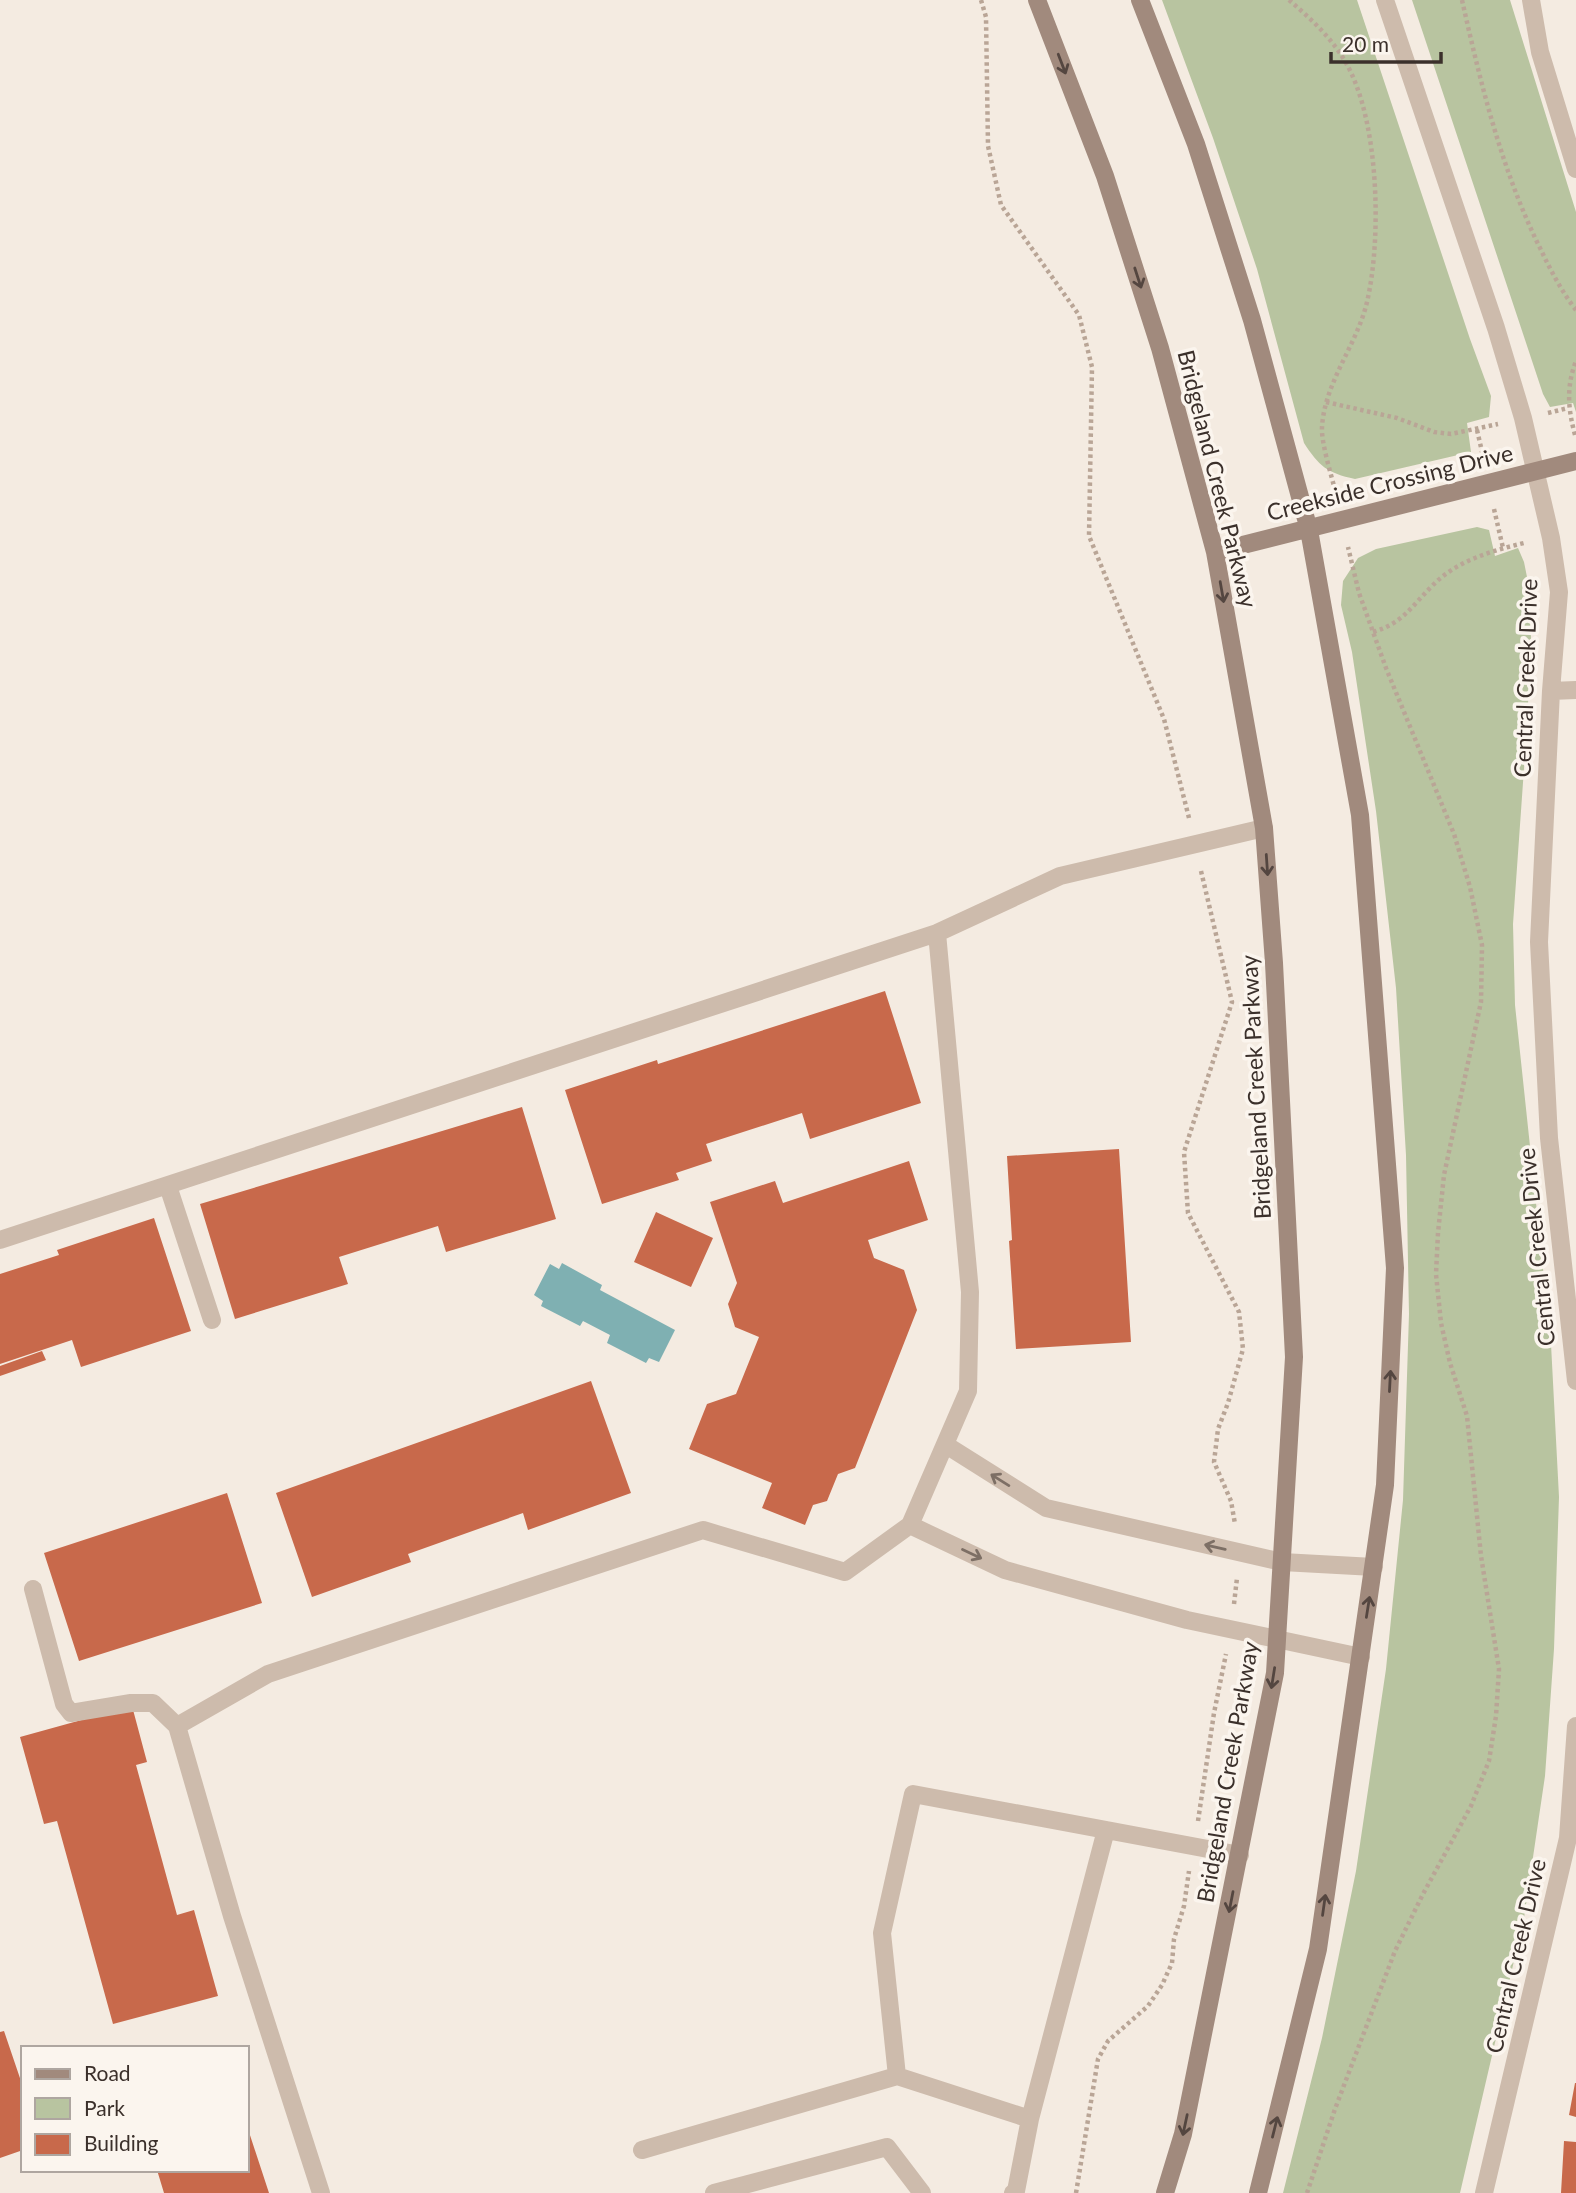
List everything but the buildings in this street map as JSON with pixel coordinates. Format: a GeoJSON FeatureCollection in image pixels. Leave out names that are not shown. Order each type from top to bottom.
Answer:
{"type":"FeatureCollection","features":[{"type":"Feature","properties":{"kind":"main road","name":"Bridgeland Creek Parkway"},"geometry":{"type":"LineString","coordinates":[[1037,0],[1105,176],[1160,348],[1215,552],[1264,828],[1274,963],[1294,1357],[1275,1673],[1183,2134],[1165,2193]]}},
{"type":"Feature","properties":{"kind":"main road"},"geometry":{"type":"LineString","coordinates":[[1140,0],[1196,144],[1252,320],[1309,530],[1360,815],[1395,1268],[1385,1485],[1318,1949],[1258,2193]]}},
{"type":"Feature","properties":{"kind":"main road","name":"Creekside Crossing Drive"},"geometry":{"type":"LineString","coordinates":[[1215,552],[1576,460]]}},
{"type":"Feature","properties":{"kind":"street","name":"Central Creek Drive"},"geometry":{"type":"LineString","coordinates":[[1385,0],[1496,328],[1523,418],[1551,538],[1559,592],[1551,691],[1539,942],[1549,1138],[1576,1381]]}},
{"type":"Feature","properties":{"kind":"street"},"geometry":{"type":"LineString","coordinates":[[1531,0],[1540,52],[1576,169]]}},
{"type":"Feature","properties":{"kind":"street"},"geometry":{"type":"LineString","coordinates":[[1551,691],[1576,690]]}},
{"type":"Feature","properties":{"kind":"street"},"geometry":{"type":"LineString","coordinates":[[0,1240],[937,933],[1060,876],[1264,828]]}},
{"type":"Feature","properties":{"kind":"street"},"geometry":{"type":"LineString","coordinates":[[177,1726],[268,1674],[703,1530],[845,1572],[910,1525],[968,1391],[970,1292],[937,933]]}},
{"type":"Feature","properties":{"kind":"street"},"geometry":{"type":"LineString","coordinates":[[167,1186],[212,1320]]}},
{"type":"Feature","properties":{"kind":"street"},"geometry":{"type":"LineString","coordinates":[[946,1446],[1046,1508],[1282,1562],[1374,1567]]}},
{"type":"Feature","properties":{"kind":"street"},"geometry":{"type":"LineString","coordinates":[[910,1525],[1005,1570],[1188,1620],[1361,1657]]}},
{"type":"Feature","properties":{"kind":"street"},"geometry":{"type":"LineString","coordinates":[[33,1589],[64,1704],[71,1713],[131,1703],[153,1703],[177,1726],[232,1916],[321,2193]]}},
{"type":"Feature","properties":{"kind":"street","name":"Central Creek Drive"},"geometry":{"type":"LineString","coordinates":[[1484,2193],[1572,1839],[1576,1726]]}},
{"type":"Feature","properties":{"kind":"street"},"geometry":{"type":"LineString","coordinates":[[897,2076],[882,1933],[913,1794],[1240,1855]]}},
{"type":"Feature","properties":{"kind":"street"},"geometry":{"type":"LineString","coordinates":[[1013,2193],[1016,2191],[1030,2119],[1106,1830]]}},
{"type":"Feature","properties":{"kind":"street"},"geometry":{"type":"LineString","coordinates":[[642,2150],[897,2076],[1030,2119]]}},
{"type":"Feature","properties":{"kind":"street"},"geometry":{"type":"LineString","coordinates":[[714,2193],[745,2188],[887,2147],[922,2193]]}},
{"type":"Feature","properties":{"kind":"path"},"geometry":{"type":"LineString","coordinates":[[981,0],[986,17],[988,146],[1001,205],[1079,315],[1092,368],[1089,536],[1164,719],[1232,1002],[1184,1152],[1188,1213],[1239,1312],[1243,1349],[1218,1429],[1214,1462],[1231,1501],[1240,1552],[1231,1629],[1172,1962],[1162,1986],[1148,2006],[1108,2041],[1098,2059],[1076,2193]]}},
{"type":"Feature","properties":{"kind":"path"},"geometry":{"type":"LineString","coordinates":[[1289,0],[1321,30],[1346,62],[1362,100],[1375,182],[1375,256],[1367,305],[1326,402],[1321,429],[1359,593],[1386,668],[1454,834],[1470,887],[1482,945],[1481,1002],[1444,1175],[1437,1233],[1436,1274],[1441,1323],[1467,1416],[1481,1556],[1499,1669],[1489,1761],[1471,1806],[1395,1951],[1335,2109],[1307,2193]]}},
{"type":"Feature","properties":{"kind":"path"},"geometry":{"type":"LineString","coordinates":[[1462,0],[1475,59],[1521,208],[1552,272],[1576,310]]}},
{"type":"Feature","properties":{"kind":"path"},"geometry":{"type":"LineString","coordinates":[[1576,361],[1570,377],[1568,408],[1576,440]]}},
{"type":"Feature","properties":{"kind":"path"},"geometry":{"type":"LineString","coordinates":[[1326,402],[1397,418],[1434,432],[1451,434],[1568,408]]}},
{"type":"Feature","properties":{"kind":"path"},"geometry":{"type":"LineString","coordinates":[[1373,632],[1403,618],[1432,586],[1453,568],[1503,548],[1551,538]]}},
{"type":"Feature","properties":{"kind":"green space"},"geometry":{"type":"Polygon","coordinates":[[[1162,0],[1357,0],[1491,396],[1489,417],[1467,423],[1471,452],[1355,479],[1331,471],[1319,463],[1309,451],[1304,443],[1257,269],[1213,138],[1162,0]]]}},
{"type":"Feature","properties":{"kind":"green space"},"geometry":{"type":"Polygon","coordinates":[[[1412,0],[1510,0],[1576,212],[1576,412],[1573,403],[1550,407],[1543,394],[1412,0]]]}},
{"type":"Feature","properties":{"kind":"green space"},"geometry":{"type":"Polygon","coordinates":[[[1477,527],[1489,530],[1495,556],[1518,548],[1529,587],[1531,639],[1527,726],[1513,924],[1515,1005],[1551,1344],[1559,1497],[1554,1649],[1545,1776],[1524,1918],[1460,2193],[1283,2193],[1322,2038],[1356,1871],[1386,1669],[1403,1500],[1409,1314],[1406,1155],[1396,988],[1376,811],[1352,652],[1341,605],[1343,581],[1358,558],[1376,549],[1477,527]]]}},
{"type":"Feature","properties":{"kind":"water"},"geometry":{"type":"Polygon","coordinates":[[[562,1263],[602,1285],[600,1290],[675,1330],[659,1362],[649,1358],[646,1363],[607,1343],[610,1335],[583,1321],[580,1326],[541,1306],[543,1301],[534,1295],[550,1264],[559,1269],[562,1263]]]}}]}
